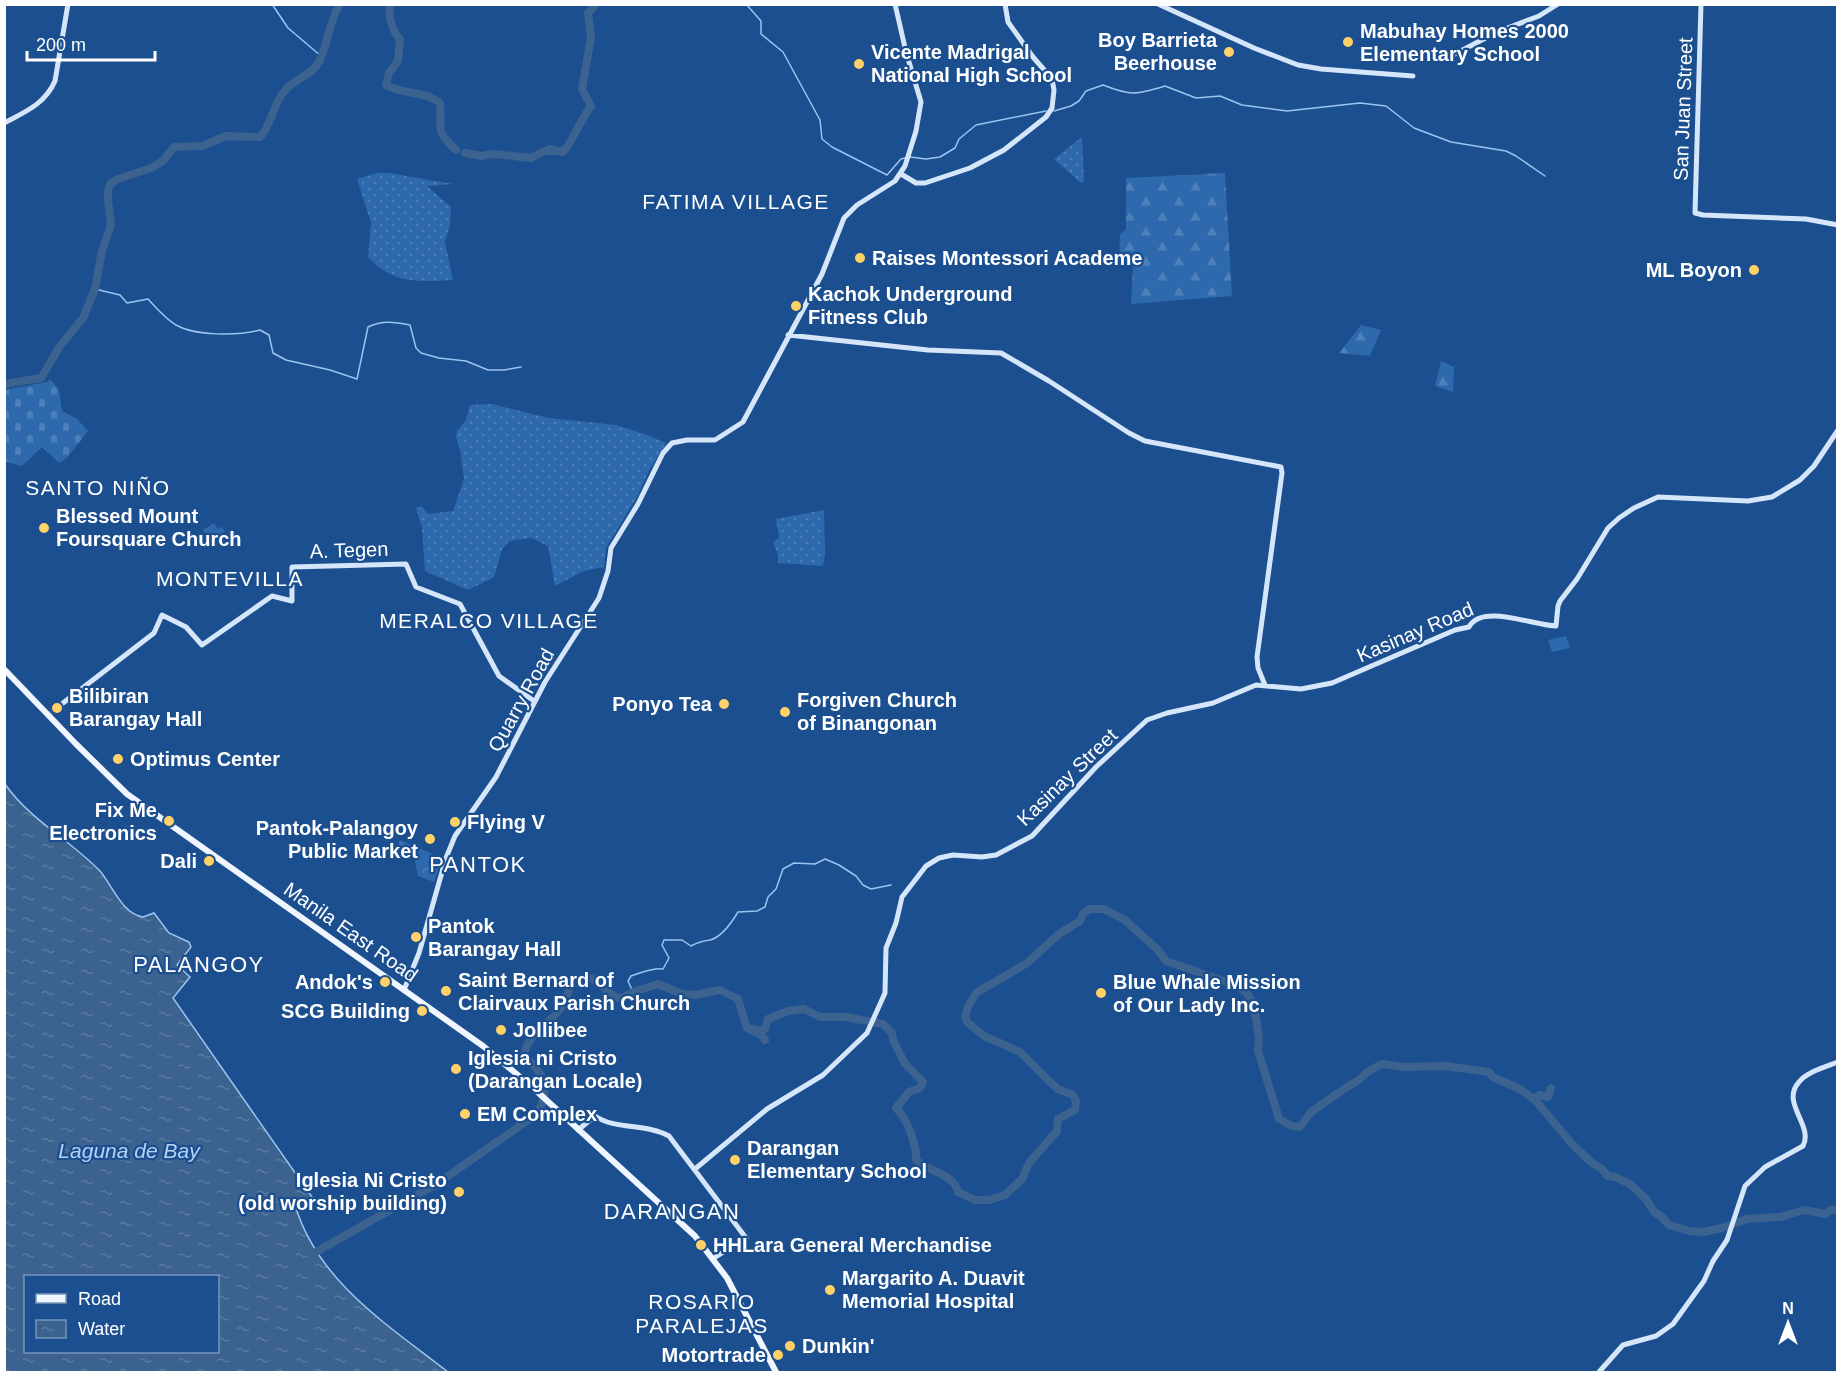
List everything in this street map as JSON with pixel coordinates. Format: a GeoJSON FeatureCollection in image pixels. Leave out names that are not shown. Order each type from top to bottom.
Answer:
{"type":"FeatureCollection","features":[{"type":"Feature","properties":{"kind":"main road","name":"Manila East Road"},"geometry":{"type":"LineString","coordinates":[[4,669],[75,744],[128,794],[483,1046],[531,1086],[652,1196],[695,1236],[714,1258],[741,1302],[776,1372]]}},
{"type":"Feature","properties":{"kind":"street"},"geometry":{"type":"LineString","coordinates":[[4,123],[41,101],[51,89],[55,81],[68,4]]}},
{"type":"Feature","properties":{"kind":"street","name":"Quarry Road"},"geometry":{"type":"LineString","coordinates":[[404,990],[419,953],[446,858],[455,836],[495,777],[534,701],[599,598],[608,571],[611,548],[638,504],[663,453],[672,443],[687,440],[715,440],[743,422],[826,265],[844,218],[857,205],[895,181],[905,166],[916,131],[921,102],[904,46],[896,4]]}},
{"type":"Feature","properties":{"kind":"street"},"geometry":{"type":"LineString","coordinates":[[901,174],[916,183],[925,183],[970,168],[1004,150],[1046,117],[1051,110],[1054,90],[1052,79],[1012,29],[1008,22],[1005,4]]}},
{"type":"Feature","properties":{"kind":"street"},"geometry":{"type":"LineString","coordinates":[[1158,4],[1254,48],[1298,65],[1413,76]]}},
{"type":"Feature","properties":{"kind":"street"},"geometry":{"type":"LineString","coordinates":[[1455,54],[1497,32],[1539,16],[1558,4]]}},
{"type":"Feature","properties":{"kind":"street","name":"San Juan Street"},"geometry":{"type":"LineString","coordinates":[[1701,4],[1695,213],[1798,219],[1838,225]]}},
{"type":"Feature","properties":{"kind":"street"},"geometry":{"type":"LineString","coordinates":[[788,335],[928,350],[1000,353],[1058,386],[1144,441],[1281,467],[1257,657],[1258,668],[1265,685]]}},
{"type":"Feature","properties":{"kind":"street","name":"Kasinay Road"},"geometry":{"type":"LineString","coordinates":[[1265,685],[1301,689],[1332,683],[1455,630],[1469,627],[1476,620],[1506,616],[1556,626],[1560,601],[1577,579],[1608,528],[1618,518],[1658,496],[1748,501],[1772,497],[1800,480],[1814,466],[1838,430]]}},
{"type":"Feature","properties":{"kind":"street","name":"A. Tegen"},"geometry":{"type":"LineString","coordinates":[[63,703],[139,646],[155,630],[162,615],[186,627],[202,645],[272,596],[292,600],[292,567],[406,564],[416,587],[460,604],[499,676],[534,701]]}},
{"type":"Feature","properties":{"kind":"street","name":"Kasinay Street"},"geometry":{"type":"LineString","coordinates":[[695,1169],[767,1109],[823,1075],[869,1030],[885,993],[886,948],[896,923],[902,897],[926,866],[939,858],[953,855],[982,857],[996,855],[1032,836],[1096,767],[1147,720],[1213,703],[1256,686],[1265,685]]}},
{"type":"Feature","properties":{"kind":"street"},"geometry":{"type":"LineString","coordinates":[[1599,1372],[1623,1345],[1656,1336],[1673,1324],[1704,1281],[1731,1232],[1745,1186],[1756,1174],[1803,1146],[1804,1128],[1794,1106],[1794,1094],[1798,1082],[1812,1072],[1838,1062]]}},
{"type":"Feature","properties":{"kind":"street"},"geometry":{"type":"LineString","coordinates":[[578,1130],[595,1116],[606,1123],[635,1125],[669,1136],[746,1238],[714,1258]]}},
{"type":"Feature","properties":{"kind":"green space"},"geometry":{"type":"Polygon","coordinates":[[[1082,137],[1084,181],[1081,183],[1054,159],[1082,137]]]}},
{"type":"Feature","properties":{"kind":"green space"},"geometry":{"type":"Polygon","coordinates":[[[377,173],[453,184],[427,186],[451,207],[450,225],[445,242],[453,280],[417,281],[396,277],[377,266],[368,257],[371,223],[357,179],[377,173]]]}},
{"type":"Feature","properties":{"kind":"green space"},"geometry":{"type":"Polygon","coordinates":[[[1225,173],[1232,296],[1131,304],[1133,265],[1119,264],[1120,234],[1126,230],[1126,178],[1225,173]]]}},
{"type":"Feature","properties":{"kind":"green space"},"geometry":{"type":"Polygon","coordinates":[[[1361,325],[1381,330],[1370,356],[1339,353],[1361,325]]]}},
{"type":"Feature","properties":{"kind":"green space"},"geometry":{"type":"Polygon","coordinates":[[[1441,361],[1454,367],[1453,392],[1435,386],[1441,361]]]}},
{"type":"Feature","properties":{"kind":"green space"},"geometry":{"type":"Polygon","coordinates":[[[50,379],[59,390],[62,411],[77,419],[88,431],[67,458],[59,463],[42,447],[23,465],[5,461],[5,390],[47,382],[50,379]]]}},
{"type":"Feature","properties":{"kind":"green space"},"geometry":{"type":"Polygon","coordinates":[[[492,404],[549,418],[616,425],[666,443],[606,548],[604,567],[584,571],[555,586],[548,546],[532,538],[509,541],[502,550],[494,577],[468,590],[425,571],[422,527],[416,508],[421,506],[428,514],[453,511],[464,479],[456,437],[457,431],[466,420],[470,405],[492,404]]]}},
{"type":"Feature","properties":{"kind":"green space"},"geometry":{"type":"Polygon","coordinates":[[[824,510],[823,566],[778,563],[778,555],[773,542],[779,538],[776,519],[824,510]]]}},
{"type":"Feature","properties":{"kind":"green space"},"geometry":{"type":"Polygon","coordinates":[[[214,523],[218,529],[221,527],[225,531],[221,534],[225,540],[214,547],[203,530],[214,523]]]}},
{"type":"Feature","properties":{"kind":"green space"},"geometry":{"type":"Polygon","coordinates":[[[1566,636],[1570,648],[1552,652],[1548,640],[1566,636]]]}},
{"type":"Feature","properties":{"kind":"green space"},"geometry":{"type":"Polygon","coordinates":[[[400,840],[442,858],[434,882],[418,876],[414,857],[396,851],[400,840]]]}},
{"type":"Feature","properties":{"kind":"water","name":"Laguna de Bay"},"geometry":{"type":"Polygon","coordinates":[[[5,784],[38,819],[100,871],[130,911],[143,917],[154,913],[169,933],[189,942],[191,947],[177,965],[190,977],[173,998],[312,1197],[295,1205],[320,1257],[338,1279],[379,1319],[448,1372],[5,1372],[5,784]]]}},
{"type":"Feature","properties":{"kind":"waterway"},"geometry":{"type":"LineString","coordinates":[[272,4],[288,28],[321,56]]}},
{"type":"Feature","properties":{"kind":"waterway"},"geometry":{"type":"LineString","coordinates":[[4,384],[41,378],[60,346],[83,318],[95,289],[102,251],[111,225],[108,200],[110,184],[151,168],[163,161],[174,147],[202,146],[226,136],[260,137],[282,94],[313,70],[319,62],[333,18],[340,4]]}},
{"type":"Feature","properties":{"kind":"waterway"},"geometry":{"type":"LineString","coordinates":[[390,4],[391,23],[400,39],[398,61],[389,73],[386,85],[427,96],[440,103],[440,129],[444,138],[456,150]]}},
{"type":"Feature","properties":{"kind":"waterway"},"geometry":{"type":"LineString","coordinates":[[465,153],[531,158],[544,151],[554,151],[549,149],[563,152],[591,106],[582,89],[591,37],[588,13],[596,4]]}},
{"type":"Feature","properties":{"kind":"waterway"},"geometry":{"type":"LineString","coordinates":[[746,4],[761,21],[761,34],[783,52],[820,120],[822,139],[832,147],[887,175],[901,159],[905,158]]}},
{"type":"Feature","properties":{"kind":"waterway"},"geometry":{"type":"LineString","coordinates":[[1054,111],[1071,106],[1079,101],[1086,91],[1103,85],[1127,93],[1165,86],[1196,98],[1220,96],[1242,105],[1287,111],[1360,103],[1386,106],[1414,128],[1451,142],[1506,151],[1545,176]]}},
{"type":"Feature","properties":{"kind":"waterway"},"geometry":{"type":"LineString","coordinates":[[910,157],[926,159],[940,157],[955,148],[959,139],[976,125],[1046,111]]}},
{"type":"Feature","properties":{"kind":"waterway"},"geometry":{"type":"LineString","coordinates":[[95,289],[120,295],[127,303],[148,299],[172,323],[184,329],[229,334],[260,330],[269,335],[273,353],[286,360],[357,379],[368,327],[383,322],[410,325],[416,348],[421,353],[466,361],[488,370],[521,367]]}},
{"type":"Feature","properties":{"kind":"waterway"},"geometry":{"type":"LineString","coordinates":[[633,992],[628,981],[631,976],[663,969],[669,958],[662,945],[664,940],[682,940],[691,946],[719,936],[738,912],[757,911],[765,907],[768,897],[776,889],[783,869],[794,863],[815,864],[825,859],[856,876],[863,885],[871,889],[891,885]]}},
{"type":"Feature","properties":{"kind":"waterway"},"geometry":{"type":"LineString","coordinates":[[752,1029],[762,1031],[768,1019],[788,1011],[804,1009],[820,1017],[846,1017],[883,1024],[892,1033],[905,1064],[923,1082],[920,1088],[909,1092],[896,1108],[911,1132],[916,1160],[952,1181],[958,1192],[975,1200],[989,1200],[1005,1195],[1022,1179],[1029,1163],[1057,1131],[1058,1119],[1075,1110],[1076,1101],[1073,1095],[1058,1089],[1020,1052],[984,1036],[967,1022],[965,1016],[968,1007],[976,993],[1027,963],[1059,934],[1080,921],[1089,909],[1104,909],[1125,920],[1158,950],[1166,961],[1235,985],[1246,992],[1253,1002],[1259,1038],[1258,1051],[1279,1119],[1292,1126],[1300,1127],[1311,1112],[1382,1064],[1405,1067],[1444,1066],[1489,1072],[1493,1077],[1520,1089],[1535,1100],[1539,1095],[1548,1097],[1551,1088]]}},
{"type":"Feature","properties":{"kind":"waterway"},"geometry":{"type":"LineString","coordinates":[[316,1252],[438,1183],[537,1114],[544,1097],[544,1082],[537,1069],[524,1056],[527,1046],[561,1008],[570,985],[579,980],[593,979],[621,999],[633,992],[658,984],[682,994],[694,995],[720,990],[738,999],[747,1028],[760,1034],[765,1040]]}},
{"type":"Feature","properties":{"kind":"waterway"},"geometry":{"type":"LineString","coordinates":[[1535,1100],[1572,1144],[1592,1163],[1608,1176],[1616,1177],[1631,1185],[1646,1199],[1654,1212],[1669,1225],[1703,1232],[1726,1227],[1746,1219],[1781,1217],[1804,1210],[1826,1214],[1830,1210],[1838,1210]]}},
{"type":"Feature","properties":{"kind":"tunnel"},"geometry":{"type":"LineString","coordinates":[[48,715],[63,703]]}},
{"type":"Feature","properties":{"kind":"place","name":"Mabuhay Homes 2000 Elementary School"},"geometry":{"type":"Point","coordinates":[1348,42]}},
{"type":"Feature","properties":{"kind":"place","name":"Boy Barrieta Beerhouse"},"geometry":{"type":"Point","coordinates":[1229,52]}},
{"type":"Feature","properties":{"kind":"place","name":"Vicente Madrigal National High School"},"geometry":{"type":"Point","coordinates":[859,64]}},
{"type":"Feature","properties":{"kind":"place","name":"Raises Montessori Academe"},"geometry":{"type":"Point","coordinates":[860,258]}},
{"type":"Feature","properties":{"kind":"place","name":"ML Boyon"},"geometry":{"type":"Point","coordinates":[1754,270]}},
{"type":"Feature","properties":{"kind":"place","name":"Kachok Underground Fitness Club"},"geometry":{"type":"Point","coordinates":[796,306]}},
{"type":"Feature","properties":{"kind":"place","name":"Blessed Mount Foursquare Church"},"geometry":{"type":"Point","coordinates":[44,528]}},
{"type":"Feature","properties":{"kind":"place","name":"Ponyo Tea"},"geometry":{"type":"Point","coordinates":[724,704]}},
{"type":"Feature","properties":{"kind":"place","name":"Bilibiran Barangay Hall"},"geometry":{"type":"Point","coordinates":[57,708]}},
{"type":"Feature","properties":{"kind":"place","name":"Forgiven Church of Binangonan"},"geometry":{"type":"Point","coordinates":[785,712]}},
{"type":"Feature","properties":{"kind":"place","name":"Optimus Center"},"geometry":{"type":"Point","coordinates":[118,759]}},
{"type":"Feature","properties":{"kind":"place","name":"Fix Me Electronics"},"geometry":{"type":"Point","coordinates":[169,821]}},
{"type":"Feature","properties":{"kind":"place","name":"Flying V"},"geometry":{"type":"Point","coordinates":[455,822]}},
{"type":"Feature","properties":{"kind":"place","name":"Pantok-Palangoy Public Market"},"geometry":{"type":"Point","coordinates":[430,839]}},
{"type":"Feature","properties":{"kind":"place","name":"Dali"},"geometry":{"type":"Point","coordinates":[209,861]}},
{"type":"Feature","properties":{"kind":"place","name":"Pantok Barangay Hall"},"geometry":{"type":"Point","coordinates":[416,937]}},
{"type":"Feature","properties":{"kind":"place","name":"Andok's"},"geometry":{"type":"Point","coordinates":[385,982]}},
{"type":"Feature","properties":{"kind":"place","name":"Saint Bernard of Clairvaux Parish Church"},"geometry":{"type":"Point","coordinates":[446,991]}},
{"type":"Feature","properties":{"kind":"place","name":"Blue Whale Mission of Our Lady Inc."},"geometry":{"type":"Point","coordinates":[1101,993]}},
{"type":"Feature","properties":{"kind":"place","name":"SCG Building"},"geometry":{"type":"Point","coordinates":[422,1011]}},
{"type":"Feature","properties":{"kind":"place","name":"Jollibee"},"geometry":{"type":"Point","coordinates":[501,1030]}},
{"type":"Feature","properties":{"kind":"place","name":"Iglesia ni Cristo (Darangan Locale)"},"geometry":{"type":"Point","coordinates":[456,1069]}},
{"type":"Feature","properties":{"kind":"place","name":"EM Complex"},"geometry":{"type":"Point","coordinates":[465,1114]}},
{"type":"Feature","properties":{"kind":"place","name":"Darangan Elementary School"},"geometry":{"type":"Point","coordinates":[735,1160]}},
{"type":"Feature","properties":{"kind":"place","name":"Iglesia Ni Cristo (old worship building)"},"geometry":{"type":"Point","coordinates":[459,1192]}},
{"type":"Feature","properties":{"kind":"place","name":"HHLara General Merchandise"},"geometry":{"type":"Point","coordinates":[701,1245]}},
{"type":"Feature","properties":{"kind":"place","name":"Margarito A. Duavit Memorial Hospital"},"geometry":{"type":"Point","coordinates":[830,1290]}},
{"type":"Feature","properties":{"kind":"place","name":"Dunkin'"},"geometry":{"type":"Point","coordinates":[790,1346]}},
{"type":"Feature","properties":{"kind":"place","name":"Motortrade"},"geometry":{"type":"Point","coordinates":[778,1355]}},
{"type":"Feature","properties":{"kind":"district","name":"FATIMA VILLAGE"},"geometry":{"type":"Point","coordinates":[736,202]}},
{"type":"Feature","properties":{"kind":"district","name":"SANTO NIÑO"},"geometry":{"type":"Point","coordinates":[98,488]}},
{"type":"Feature","properties":{"kind":"district","name":"MONTEVILLA"},"geometry":{"type":"Point","coordinates":[230,579]}},
{"type":"Feature","properties":{"kind":"district","name":"MERALCO VILLAGE"},"geometry":{"type":"Point","coordinates":[489,621]}},
{"type":"Feature","properties":{"kind":"district","name":"PANTOK"},"geometry":{"type":"Point","coordinates":[478,864]}},
{"type":"Feature","properties":{"kind":"district","name":"PALANGOY"},"geometry":{"type":"Point","coordinates":[199,964]}},
{"type":"Feature","properties":{"kind":"district","name":"DARANGAN"},"geometry":{"type":"Point","coordinates":[672,1211]}},
{"type":"Feature","properties":{"kind":"district","name":"ROSARIO PARALEJAS"},"geometry":{"type":"Point","coordinates":[702,1314]}}]}
